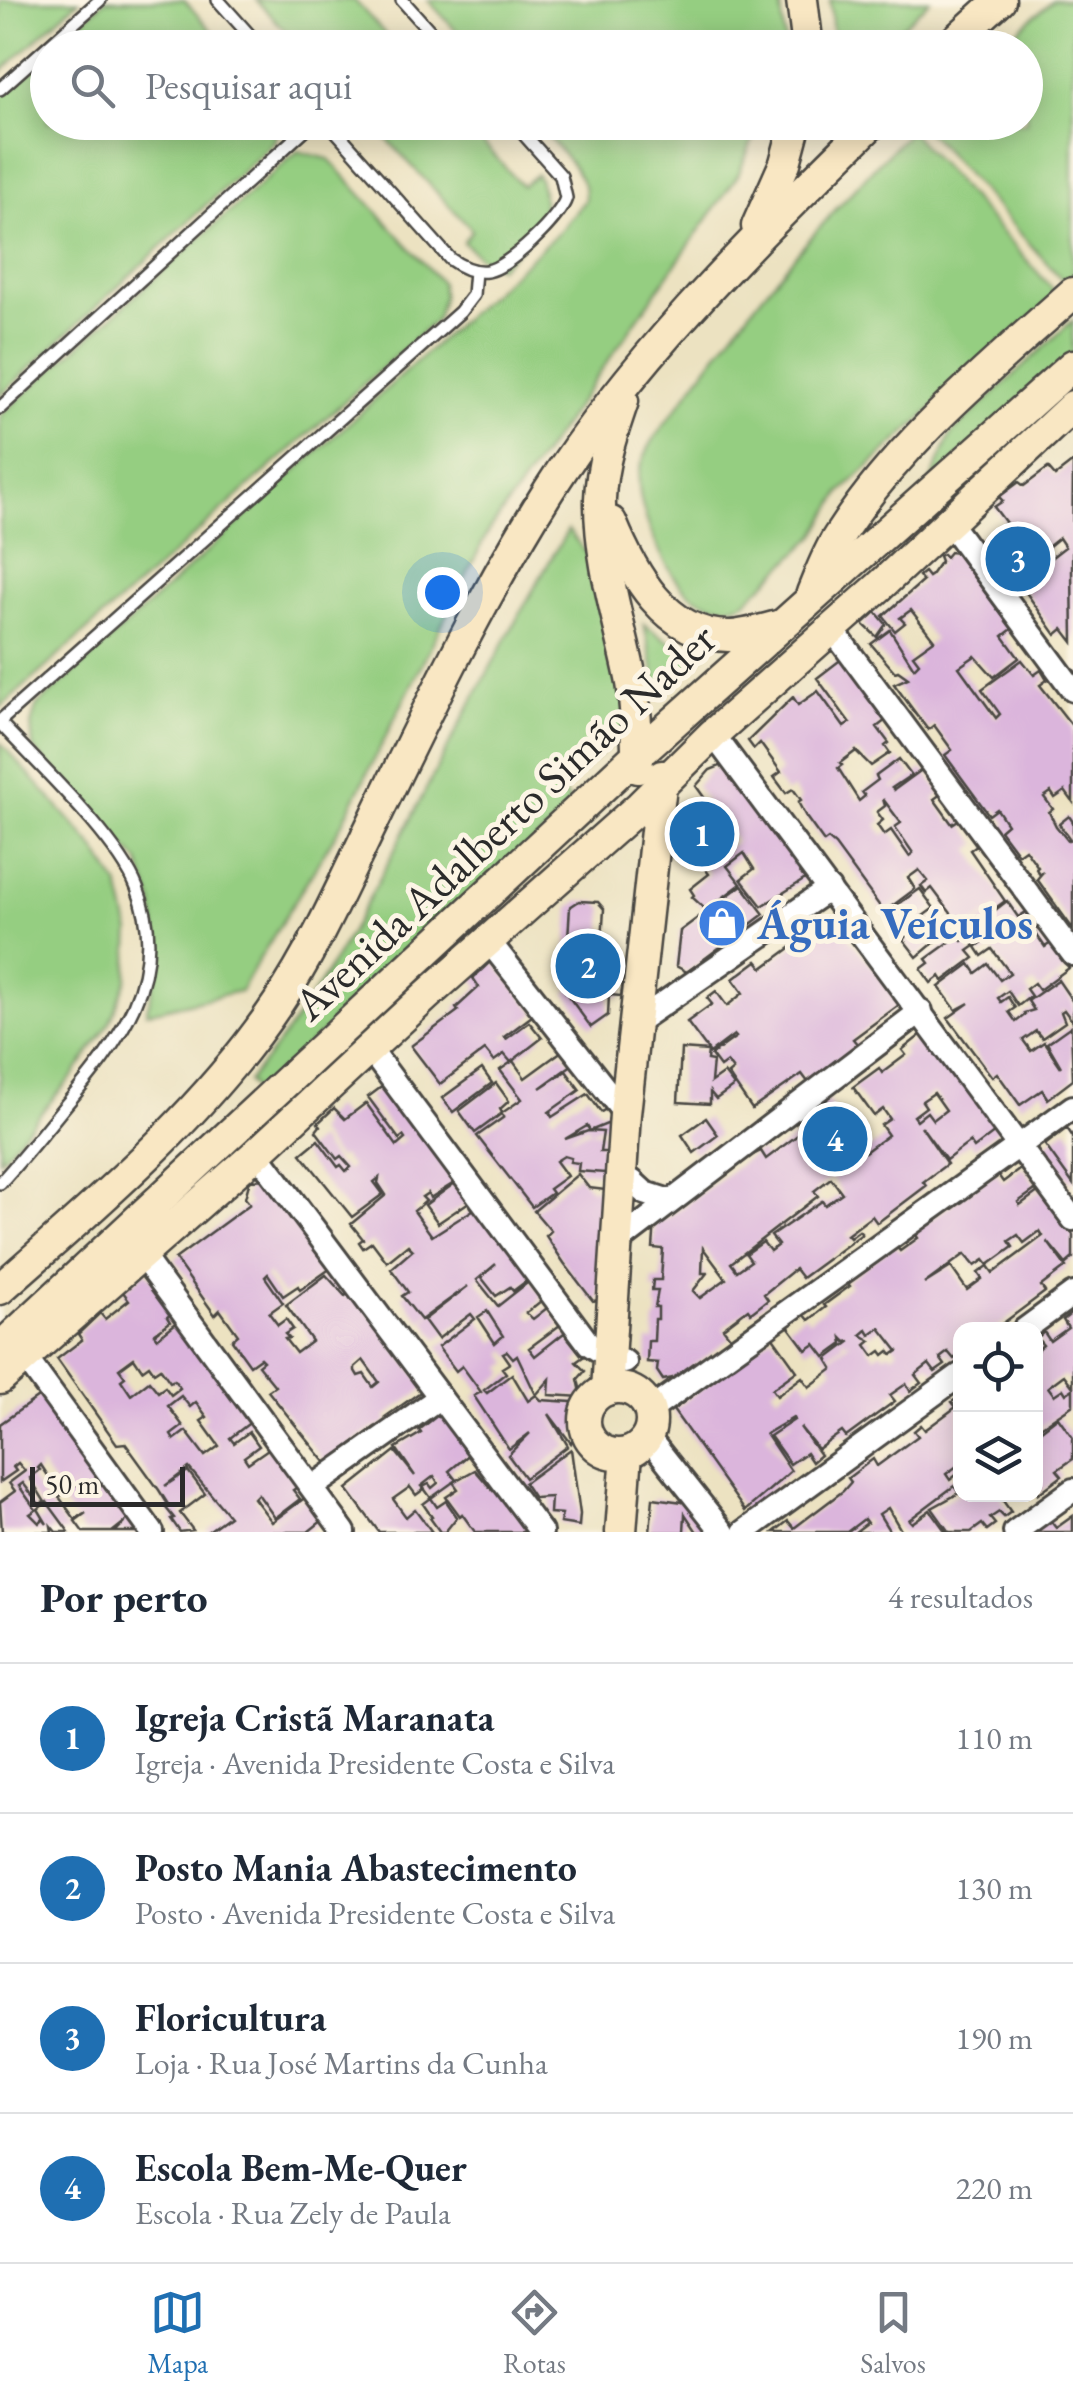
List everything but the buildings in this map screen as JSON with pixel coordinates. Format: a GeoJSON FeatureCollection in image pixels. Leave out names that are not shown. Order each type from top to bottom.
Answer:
{"type":"FeatureCollection","features":[{"type":"Feature","properties":{"kind":"main road"},"geometry":{"type":"LineString","coordinates":[[802,0],[806,30]]}},
{"type":"Feature","properties":{"kind":"main road"},"geometry":{"type":"LineString","coordinates":[[967,30],[1000,0]]}},
{"type":"Feature","properties":{"kind":"main road"},"geometry":{"type":"LineString","coordinates":[[744,250],[769,204],[790,140]]}},
{"type":"Feature","properties":{"kind":"main road","name":"Avenida Adalberto Simão Nader"},"geometry":{"type":"LineString","coordinates":[[0,1289],[104,1197],[212,1088],[280,1001],[513,548],[589,432],[630,379],[744,250],[855,140]]}},
{"type":"Feature","properties":{"kind":"main road"},"geometry":{"type":"LineString","coordinates":[[600,496],[623,552],[649,594],[678,621],[727,636],[796,614],[835,541],[880,482],[942,415],[1073,292]]}},
{"type":"Feature","properties":{"kind":"main road","name":"Avenida Adalberto Simão Nader"},"geometry":{"type":"LineString","coordinates":[[0,1379],[12,1352],[648,746],[1073,364]]}},
{"type":"Feature","properties":{"kind":"main road"},"geometry":{"type":"LineString","coordinates":[[630,379],[607,450],[600,496],[603,548],[638,727],[662,784],[624,1114],[618,1374],[597,1395],[585,1416],[590,1439],[633,1438]]}},
{"type":"Feature","properties":{"kind":"main road","name":"Avenida Adalberto Simão Nader"},"geometry":{"type":"LineString","coordinates":[[12,1352],[140,1253],[256,1153],[948,521],[1068,421]]}},
{"type":"Feature","properties":{"kind":"main road"},"geometry":{"type":"LineString","coordinates":[[644,954],[640,806],[648,746]]}},
{"type":"Feature","properties":{"kind":"main road"},"geometry":{"type":"LineString","coordinates":[[623,1237],[636,1116],[636,1023]]}},
{"type":"Feature","properties":{"kind":"main road"},"geometry":{"type":"LineString","coordinates":[[603,1532],[644,1401],[618,1374]]}},
{"type":"Feature","properties":{"kind":"main road"},"geometry":{"type":"LineString","coordinates":[[621,1532],[633,1438]]}},
{"type":"Feature","properties":{"kind":"street"},"geometry":{"type":"LineString","coordinates":[[948,521],[1073,690]]}},
{"type":"Feature","properties":{"kind":"street"},"geometry":{"type":"LineString","coordinates":[[832,629],[1073,954]]}},
{"type":"Feature","properties":{"kind":"street"},"geometry":{"type":"LineString","coordinates":[[713,734],[1073,1219]]}},
{"type":"Feature","properties":{"kind":"street"},"geometry":{"type":"LineString","coordinates":[[636,1023],[830,889]]}},
{"type":"Feature","properties":{"kind":"street"},"geometry":{"type":"LineString","coordinates":[[488,940],[624,1114]]}},
{"type":"Feature","properties":{"kind":"street"},"geometry":{"type":"LineString","coordinates":[[623,1237],[921,1011]]}},
{"type":"Feature","properties":{"kind":"street"},"geometry":{"type":"LineString","coordinates":[[370,1048],[589,1344],[618,1374]]}},
{"type":"Feature","properties":{"kind":"street"},"geometry":{"type":"LineString","coordinates":[[723,1532],[633,1438],[1073,1108]]}},
{"type":"Feature","properties":{"kind":"street"},"geometry":{"type":"LineString","coordinates":[[256,1153],[541,1532]]}},
{"type":"Feature","properties":{"kind":"street"},"geometry":{"type":"LineString","coordinates":[[632,1181],[645,1192],[670,1201]]}},
{"type":"Feature","properties":{"kind":"street"},"geometry":{"type":"LineString","coordinates":[[140,1253],[344,1532]]}},
{"type":"Feature","properties":{"kind":"street"},"geometry":{"type":"LineString","coordinates":[[1035,1322],[1073,1294]]}},
{"type":"Feature","properties":{"kind":"street"},"geometry":{"type":"LineString","coordinates":[[12,1352],[152,1532]]}},
{"type":"Feature","properties":{"kind":"street"},"geometry":{"type":"LineString","coordinates":[[744,1532],[953,1381]]}},
{"type":"Feature","properties":{"kind":"street"},"geometry":{"type":"LineString","coordinates":[[313,1487],[440,1397]]}},
{"type":"Feature","properties":{"kind":"street"},"geometry":{"type":"LineString","coordinates":[[1015,1532],[1073,1490]]}},
{"type":"Feature","properties":{"kind":"lane"},"geometry":{"type":"LineString","coordinates":[[67,30],[100,0]]}},
{"type":"Feature","properties":{"kind":"lane"},"geometry":{"type":"LineString","coordinates":[[218,0],[245,30]]}},
{"type":"Feature","properties":{"kind":"lane"},"geometry":{"type":"LineString","coordinates":[[402,0],[429,30]]}},
{"type":"Feature","properties":{"kind":"lane"},"geometry":{"type":"LineString","coordinates":[[0,90],[30,63]]}},
{"type":"Feature","properties":{"kind":"lane"},"geometry":{"type":"LineString","coordinates":[[0,408],[294,140]]}},
{"type":"Feature","properties":{"kind":"lane"},"geometry":{"type":"LineString","coordinates":[[344,140],[450,260],[475,271],[500,267],[556,218],[566,198],[561,176],[529,140]]}},
{"type":"Feature","properties":{"kind":"lane"},"geometry":{"type":"LineString","coordinates":[[0,1183],[120,1039],[140,996],[147,960],[146,926],[137,887],[128,872],[109,843],[0,722],[460,312],[473,295],[475,271]]}},
{"type":"Feature","properties":{"kind":"green space"},"geometry":{"type":"Polygon","coordinates":[[[0,0],[79,0],[47,30],[30,30],[30,45],[0,73],[0,0]]]}},
{"type":"Feature","properties":{"kind":"green space"},"geometry":{"type":"Polygon","coordinates":[[[105,0],[184,0],[211,30],[72,30],[105,0]]]}},
{"type":"Feature","properties":{"kind":"green space"},"geometry":{"type":"Polygon","coordinates":[[[256,0],[354,0],[381,30],[285,30],[256,0]]]}},
{"type":"Feature","properties":{"kind":"green space"},"geometry":{"type":"Polygon","coordinates":[[[428,0],[780,0],[784,30],[455,30],[428,0]]]}},
{"type":"Feature","properties":{"kind":"green space"},"geometry":{"type":"Polygon","coordinates":[[[830,0],[930,0],[899,30],[832,30],[830,0]]]}},
{"type":"Feature","properties":{"kind":"green space"},"geometry":{"type":"Polygon","coordinates":[[[1053,0],[1073,0],[1073,280],[1067,285],[935,140],[1043,140],[1043,30],[1018,30],[1053,0]]]}},
{"type":"Feature","properties":{"kind":"green space"},"geometry":{"type":"Polygon","coordinates":[[[30,67],[30,140],[275,140],[0,396],[0,94],[30,67]]]}},
{"type":"Feature","properties":{"kind":"green space"},"geometry":{"type":"Polygon","coordinates":[[[388,140],[480,140],[522,186],[537,174],[542,190],[542,216],[530,237],[499,267],[479,257],[463,242],[472,230],[388,140]]]}},
{"type":"Feature","properties":{"kind":"green space"},"geometry":{"type":"Polygon","coordinates":[[[551,140],[753,140],[738,175],[487,534],[343,822],[240,991],[146,1013],[158,947],[153,902],[139,862],[33,748],[31,725],[36,707],[559,232],[585,200],[584,185],[551,140]]]}},
{"type":"Feature","properties":{"kind":"green space"},"geometry":{"type":"Polygon","coordinates":[[[901,140],[918,140],[1057,294],[841,492],[816,535],[746,601],[725,606],[702,600],[680,583],[652,536],[639,483],[643,459],[713,358],[851,193],[901,140]]]}},
{"type":"Feature","properties":{"kind":"green space"},"geometry":{"type":"Polygon","coordinates":[[[298,151],[329,159],[441,282],[443,297],[436,320],[0,708],[0,416],[298,151]]]}},
{"type":"Feature","properties":{"kind":"green space"},"geometry":{"type":"Polygon","coordinates":[[[1073,320],[1073,355],[929,485],[951,434],[1073,320]]]}},
{"type":"Feature","properties":{"kind":"green space"},"geometry":{"type":"Polygon","coordinates":[[[568,530],[587,554],[600,580],[632,725],[561,790],[574,806],[257,1092],[248,1081],[299,1015],[344,944],[493,662],[568,530]]]}},
{"type":"Feature","properties":{"kind":"green space"},"geometry":{"type":"Polygon","coordinates":[[[644,624],[673,643],[705,653],[659,694],[644,624]]]}},
{"type":"Feature","properties":{"kind":"green space"},"geometry":{"type":"Polygon","coordinates":[[[0,742],[93,846],[119,886],[130,932],[127,980],[109,1024],[73,1076],[0,1160],[0,742]]]}},
{"type":"Feature","properties":{"kind":"place","name":"Floricultura"},"geometry":{"type":"Point","coordinates":[1018,559]}},
{"type":"Feature","properties":{"kind":"place","name":"Igreja Cristã Maranata"},"geometry":{"type":"Point","coordinates":[702,834]}},
{"type":"Feature","properties":{"kind":"place","name":"Águia Veículos"},"geometry":{"type":"Point","coordinates":[722,923]}},
{"type":"Feature","properties":{"kind":"place","name":"Posto Mania Abastecimento"},"geometry":{"type":"Point","coordinates":[588,966]}},
{"type":"Feature","properties":{"kind":"place","name":"Escola Bem-Me-Quer"},"geometry":{"type":"Point","coordinates":[835,1139]}}]}
